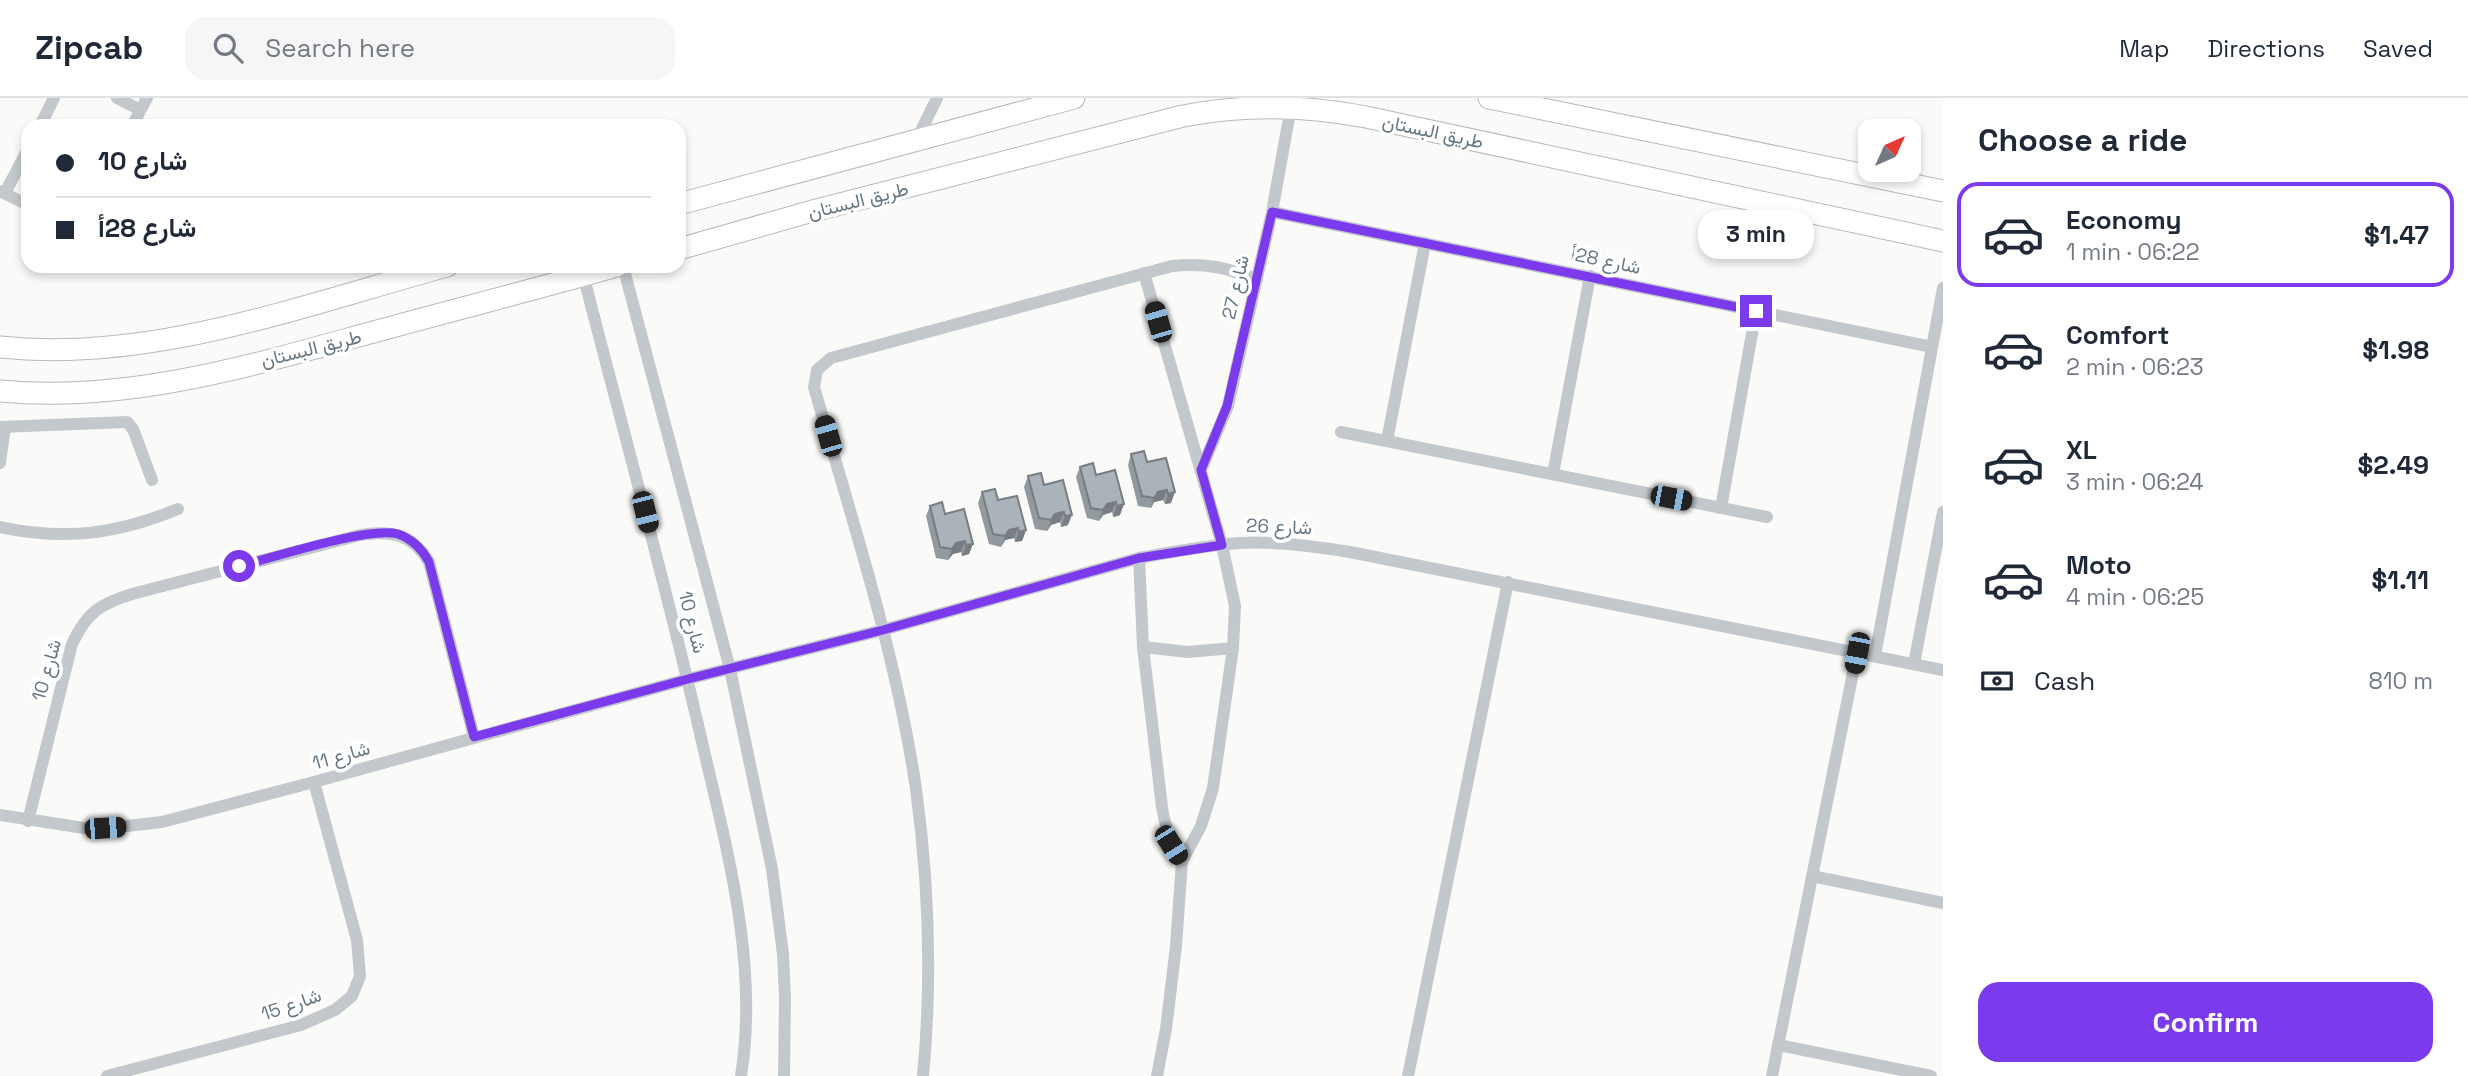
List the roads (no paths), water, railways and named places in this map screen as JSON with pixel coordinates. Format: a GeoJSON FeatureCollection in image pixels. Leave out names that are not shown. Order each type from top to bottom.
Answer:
{"type":"FeatureCollection","features":[{"type":"Feature","properties":{"kind":"main road"},"geometry":{"type":"LineString","coordinates":[[686,202],[1074,98]]}},
{"type":"Feature","properties":{"kind":"main road"},"geometry":{"type":"LineString","coordinates":[[1489,98],[1943,191]]}},
{"type":"Feature","properties":{"kind":"main road","name":"طريق البستان"},"geometry":{"type":"LineString","coordinates":[[686,247],[810,212],[1183,116],[1238,108],[1291,107],[1330,110],[1366,117],[1943,241]]}},
{"type":"Feature","properties":{"kind":"main road"},"geometry":{"type":"LineString","coordinates":[[0,347],[35,350],[101,347],[210,330],[422,273]]}},
{"type":"Feature","properties":{"kind":"main road","name":"طريق البستان"},"geometry":{"type":"LineString","coordinates":[[0,391],[71,395],[170,382],[290,355],[576,273]]}},
{"type":"Feature","properties":{"kind":"street"},"geometry":{"type":"LineString","coordinates":[[44,119],[54,98]]}},
{"type":"Feature","properties":{"kind":"street"},"geometry":{"type":"LineString","coordinates":[[117,98],[140,110]]}},
{"type":"Feature","properties":{"kind":"street"},"geometry":{"type":"LineString","coordinates":[[136,119],[147,98]]}},
{"type":"Feature","properties":{"kind":"street"},"geometry":{"type":"LineString","coordinates":[[917,139],[937,98]]}},
{"type":"Feature","properties":{"kind":"street","name":"شارع 27"},"geometry":{"type":"LineString","coordinates":[[1201,470],[1227,406],[1272,212],[1291,107]]}},
{"type":"Feature","properties":{"kind":"street"},"geometry":{"type":"LineString","coordinates":[[21,161],[3,192],[21,201]]}},
{"type":"Feature","properties":{"kind":"street","name":"شارع 28أ"},"geometry":{"type":"LineString","coordinates":[[1272,212],[1932,347]]}},
{"type":"Feature","properties":{"kind":"street"},"geometry":{"type":"LineString","coordinates":[[1387,441],[1425,243]]}},
{"type":"Feature","properties":{"kind":"street"},"geometry":{"type":"LineString","coordinates":[[923,1076],[928,992],[924,857],[916,789],[883,630],[814,387],[817,370],[831,358],[1172,265],[1201,264],[1230,268],[1257,280]]}},
{"type":"Feature","properties":{"kind":"street"},"geometry":{"type":"LineString","coordinates":[[1144,272],[1222,545],[1235,606],[1233,648],[1213,788],[1201,826],[1182,861],[1176,946],[1166,1029],[1157,1076]]}},
{"type":"Feature","properties":{"kind":"street","name":"شارع 10"},"geometry":{"type":"LineString","coordinates":[[584,273],[688,679],[728,857],[738,911],[746,1001],[741,1076]]}},
{"type":"Feature","properties":{"kind":"street","name":"شارع 10"},"geometry":{"type":"LineString","coordinates":[[625,273],[730,669],[772,869],[785,998],[784,1076]]}},
{"type":"Feature","properties":{"kind":"street"},"geometry":{"type":"LineString","coordinates":[[1553,474],[1590,276]]}},
{"type":"Feature","properties":{"kind":"street"},"geometry":{"type":"LineString","coordinates":[[1875,656],[1943,288]]}},
{"type":"Feature","properties":{"kind":"street"},"geometry":{"type":"LineString","coordinates":[[1721,508],[1756,311]]}},
{"type":"Feature","properties":{"kind":"street"},"geometry":{"type":"LineString","coordinates":[[0,463],[3,427],[127,422],[133,429],[152,480]]}},
{"type":"Feature","properties":{"kind":"street"},"geometry":{"type":"LineString","coordinates":[[1340,432],[1767,517]]}},
{"type":"Feature","properties":{"kind":"street"},"geometry":{"type":"LineString","coordinates":[[0,527],[29,533],[67,535],[106,532],[143,523],[178,509]]}},
{"type":"Feature","properties":{"kind":"street"},"geometry":{"type":"LineString","coordinates":[[1914,664],[1943,512]]}},
{"type":"Feature","properties":{"kind":"street","name":"شارع 10"},"geometry":{"type":"LineString","coordinates":[[28,821],[66,662],[78,631],[86,618],[98,607],[132,594],[360,535],[378,532],[399,534],[417,545],[429,562],[474,737]]}},
{"type":"Feature","properties":{"kind":"street","name":"شارع 26"},"geometry":{"type":"LineString","coordinates":[[688,679],[883,630],[1139,558],[1242,543],[1314,546],[1508,582],[1943,670]]}},
{"type":"Feature","properties":{"kind":"street"},"geometry":{"type":"LineString","coordinates":[[1139,558],[1143,647],[1165,827],[1171,845],[1182,861]]}},
{"type":"Feature","properties":{"kind":"street"},"geometry":{"type":"LineString","coordinates":[[1408,1076],[1508,582]]}},
{"type":"Feature","properties":{"kind":"street"},"geometry":{"type":"LineString","coordinates":[[1143,647],[1188,652],[1233,648]]}},
{"type":"Feature","properties":{"kind":"street"},"geometry":{"type":"LineString","coordinates":[[1772,1076],[1857,653]]}},
{"type":"Feature","properties":{"kind":"street","name":"شارع 11"},"geometry":{"type":"LineString","coordinates":[[0,815],[84,828],[162,821],[688,679]]}},
{"type":"Feature","properties":{"kind":"street","name":"شارع 15"},"geometry":{"type":"LineString","coordinates":[[107,1076],[301,1025],[335,1010],[352,996],[360,976],[357,940],[314,782]]}},
{"type":"Feature","properties":{"kind":"street"},"geometry":{"type":"LineString","coordinates":[[1812,876],[1943,903]]}},
{"type":"Feature","properties":{"kind":"street"},"geometry":{"type":"LineString","coordinates":[[1778,1045],[1930,1076]]}}]}
